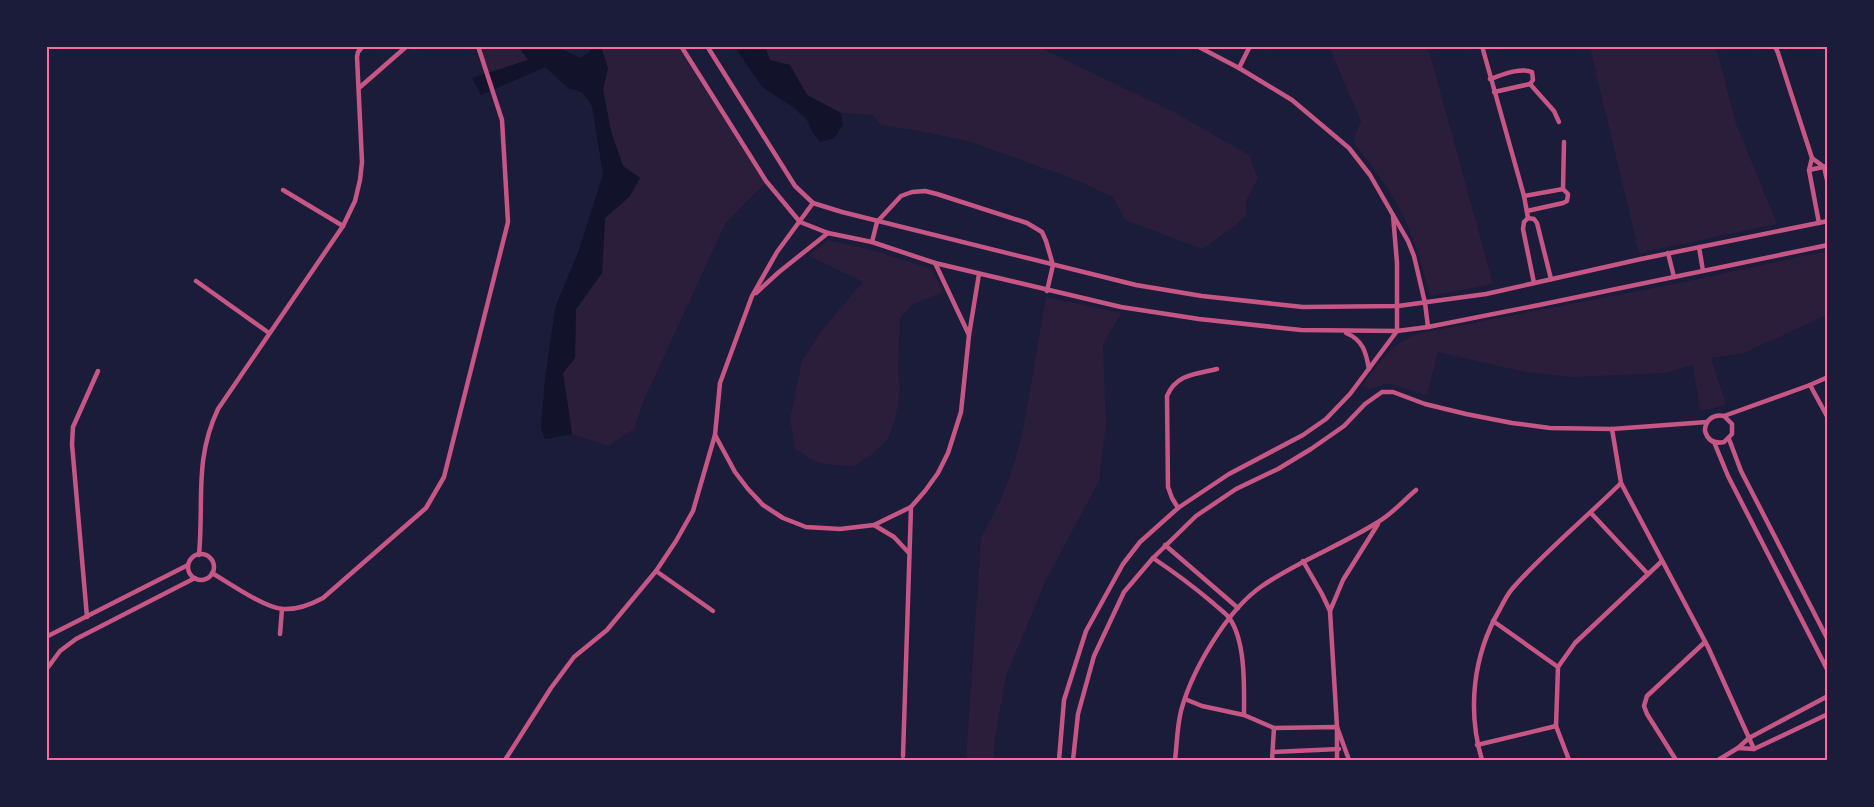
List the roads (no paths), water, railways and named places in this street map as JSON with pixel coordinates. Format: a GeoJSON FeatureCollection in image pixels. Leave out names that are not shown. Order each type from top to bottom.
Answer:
{"type":"FeatureCollection","features":[{"type":"Feature","properties":{"kind":"street"},"geometry":{"type":"LineString","coordinates":[[199,555],[202,462],[218,409],[343,226],[355,201],[362,162],[357,57],[363,46]]}},
{"type":"Feature","properties":{"kind":"street"},"geometry":{"type":"LineString","coordinates":[[359,88],[407,46]]}},
{"type":"Feature","properties":{"kind":"street"},"geometry":{"type":"LineString","coordinates":[[213,573],[270,606],[282,609],[300,608],[323,598],[426,508],[444,477],[508,222],[502,120],[479,48],[473,46]]}},
{"type":"Feature","properties":{"kind":"street"},"geometry":{"type":"LineString","coordinates":[[681,46],[766,181],[800,222],[828,233],[872,242],[935,263],[1122,307],[1199,319],[1301,330],[1397,330],[1428,327],[1827,245]]}},
{"type":"Feature","properties":{"kind":"street"},"geometry":{"type":"LineString","coordinates":[[707,46],[795,186],[813,203],[877,222],[1136,285],[1202,296],[1303,307],[1398,306],[1425,303],[1486,294],[1827,221]]}},
{"type":"Feature","properties":{"kind":"street"},"geometry":{"type":"LineString","coordinates":[[1197,46],[1292,100],[1349,148],[1370,175],[1408,241],[1414,256],[1425,303],[1428,327]]}},
{"type":"Feature","properties":{"kind":"street"},"geometry":{"type":"LineString","coordinates":[[1239,68],[1250,46]]}},
{"type":"Feature","properties":{"kind":"street"},"geometry":{"type":"LineString","coordinates":[[1482,46],[1517,166],[1528,218]]}},
{"type":"Feature","properties":{"kind":"street"},"geometry":{"type":"LineString","coordinates":[[1778,49],[1812,158],[1809,170],[1819,223]]}},
{"type":"Feature","properties":{"kind":"street"},"geometry":{"type":"LineString","coordinates":[[1490,79],[1527,70],[1532,72],[1533,76],[1530,84]]}},
{"type":"Feature","properties":{"kind":"street"},"geometry":{"type":"LineString","coordinates":[[1494,92],[1530,84]]}},
{"type":"Feature","properties":{"kind":"street"},"geometry":{"type":"LineString","coordinates":[[1530,84],[1554,111],[1559,122]]}},
{"type":"Feature","properties":{"kind":"street"},"geometry":{"type":"LineString","coordinates":[[1527,211],[1567,201],[1568,194],[1563,189],[1564,142]]}},
{"type":"Feature","properties":{"kind":"street"},"geometry":{"type":"LineString","coordinates":[[1812,158],[1826,166]]}},
{"type":"Feature","properties":{"kind":"street"},"geometry":{"type":"LineString","coordinates":[[1809,170],[1826,166]]}},
{"type":"Feature","properties":{"kind":"street"},"geometry":{"type":"LineString","coordinates":[[1826,166],[1827,184]]}},
{"type":"Feature","properties":{"kind":"street"},"geometry":{"type":"LineString","coordinates":[[1524,196],[1563,189]]}},
{"type":"Feature","properties":{"kind":"street"},"geometry":{"type":"LineString","coordinates":[[283,190],[343,226]]}},
{"type":"Feature","properties":{"kind":"street"},"geometry":{"type":"LineString","coordinates":[[872,242],[877,222],[901,196],[925,191],[1027,223],[1042,232],[1053,265],[1047,291]]}},
{"type":"Feature","properties":{"kind":"street"},"geometry":{"type":"LineString","coordinates":[[505,760],[551,688],[574,657],[607,630],[657,571],[693,511],[716,435],[720,383],[752,296],[777,252],[813,203]]}},
{"type":"Feature","properties":{"kind":"street"},"geometry":{"type":"LineString","coordinates":[[1059,760],[1064,700],[1086,630],[1123,564],[1140,542],[1178,508],[1229,474],[1303,435],[1326,419],[1350,394],[1397,330],[1397,263],[1393,215]]}},
{"type":"Feature","properties":{"kind":"street"},"geometry":{"type":"LineString","coordinates":[[1528,218],[1534,219],[1537,223],[1551,279]]}},
{"type":"Feature","properties":{"kind":"street"},"geometry":{"type":"LineString","coordinates":[[1528,218],[1524,222],[1523,229],[1534,283]]}},
{"type":"Feature","properties":{"kind":"street"},"geometry":{"type":"LineString","coordinates":[[752,296],[828,233]]}},
{"type":"Feature","properties":{"kind":"street"},"geometry":{"type":"LineString","coordinates":[[1699,247],[1703,271]]}},
{"type":"Feature","properties":{"kind":"street"},"geometry":{"type":"LineString","coordinates":[[1668,254],[1674,278]]}},
{"type":"Feature","properties":{"kind":"street"},"geometry":{"type":"LineString","coordinates":[[935,263],[969,335]]}},
{"type":"Feature","properties":{"kind":"street"},"geometry":{"type":"LineString","coordinates":[[716,435],[735,472],[763,505],[783,518],[806,527],[840,529],[874,525],[911,507],[938,473],[948,453],[961,412],[969,335],[980,274]]}},
{"type":"Feature","properties":{"kind":"street"},"geometry":{"type":"LineString","coordinates":[[196,281],[269,333]]}},
{"type":"Feature","properties":{"kind":"street"},"geometry":{"type":"LineString","coordinates":[[1344,331],[1355,337],[1363,346],[1369,369]]}},
{"type":"Feature","properties":{"kind":"street"},"geometry":{"type":"LineString","coordinates":[[1178,508],[1168,487],[1167,396],[1172,385],[1180,378],[1217,369]]}},
{"type":"Feature","properties":{"kind":"street"},"geometry":{"type":"LineString","coordinates":[[87,617],[72,444],[73,428],[98,371]]}},
{"type":"Feature","properties":{"kind":"street"},"geometry":{"type":"LineString","coordinates":[[1729,439],[1719,443],[1706,436],[1707,422],[1714,416],[1724,416],[1827,377]]}},
{"type":"Feature","properties":{"kind":"street"},"geometry":{"type":"LineString","coordinates":[[1810,385],[1827,418]]}},
{"type":"Feature","properties":{"kind":"street"},"geometry":{"type":"LineString","coordinates":[[1073,760],[1078,714],[1094,656],[1124,592],[1166,545],[1196,516],[1236,489],[1278,469],[1311,449],[1344,426],[1365,404],[1382,392],[1393,392],[1425,404],[1466,414],[1550,428],[1612,429],[1707,422]]}},
{"type":"Feature","properties":{"kind":"street"},"geometry":{"type":"LineString","coordinates":[[1724,416],[1729,419],[1733,429],[1729,439],[1741,471],[1827,640]]}},
{"type":"Feature","properties":{"kind":"street"},"geometry":{"type":"LineString","coordinates":[[1612,429],[1621,483],[1705,642],[1754,748]]}},
{"type":"Feature","properties":{"kind":"street"},"geometry":{"type":"LineString","coordinates":[[1714,442],[1728,476],[1827,671]]}},
{"type":"Feature","properties":{"kind":"street"},"geometry":{"type":"LineString","coordinates":[[1482,760],[1477,745],[1473,712],[1475,682],[1481,650],[1493,621],[1510,591],[1621,483]]}},
{"type":"Feature","properties":{"kind":"street"},"geometry":{"type":"LineString","coordinates":[[1175,760],[1185,699],[1202,660],[1238,608],[1260,587],[1303,561],[1379,522],[1416,489]]}},
{"type":"Feature","properties":{"kind":"street"},"geometry":{"type":"LineString","coordinates":[[903,756],[911,507]]}},
{"type":"Feature","properties":{"kind":"street"},"geometry":{"type":"LineString","coordinates":[[1591,513],[1647,573]]}},
{"type":"Feature","properties":{"kind":"street"},"geometry":{"type":"LineString","coordinates":[[1329,611],[1343,580],[1379,522]]}},
{"type":"Feature","properties":{"kind":"street"},"geometry":{"type":"LineString","coordinates":[[874,525],[894,537],[910,553]]}},
{"type":"Feature","properties":{"kind":"street"},"geometry":{"type":"LineString","coordinates":[[1166,545],[1238,608]]}},
{"type":"Feature","properties":{"kind":"street"},"geometry":{"type":"LineString","coordinates":[[46,670],[60,651],[76,639],[195,579],[207,579],[213,573],[212,561],[207,556],[199,555],[192,558],[188,566],[189,573],[195,579]]}},
{"type":"Feature","properties":{"kind":"street"},"geometry":{"type":"LineString","coordinates":[[1154,558],[1184,579],[1230,618],[1241,650],[1244,716]]}},
{"type":"Feature","properties":{"kind":"street"},"geometry":{"type":"LineString","coordinates":[[1303,561],[1329,611],[1338,727],[1337,760]]}},
{"type":"Feature","properties":{"kind":"street"},"geometry":{"type":"LineString","coordinates":[[1569,760],[1556,726],[1558,667],[1575,643],[1662,561]]}},
{"type":"Feature","properties":{"kind":"street"},"geometry":{"type":"LineString","coordinates":[[46,637],[188,566]]}},
{"type":"Feature","properties":{"kind":"street"},"geometry":{"type":"LineString","coordinates":[[1777,572],[1790,566]]}},
{"type":"Feature","properties":{"kind":"street"},"geometry":{"type":"LineString","coordinates":[[657,571],[712,611]]}},
{"type":"Feature","properties":{"kind":"street"},"geometry":{"type":"LineString","coordinates":[[280,634],[282,609]]}},
{"type":"Feature","properties":{"kind":"street"},"geometry":{"type":"LineString","coordinates":[[1493,621],[1558,667]]}},
{"type":"Feature","properties":{"kind":"street"},"geometry":{"type":"LineString","coordinates":[[1676,760],[1644,706],[1647,696],[1705,642]]}},
{"type":"Feature","properties":{"kind":"street"},"geometry":{"type":"LineString","coordinates":[[1718,760],[1749,738],[1827,696]]}},
{"type":"Feature","properties":{"kind":"street"},"geometry":{"type":"LineString","coordinates":[[1185,699],[1202,706],[1244,716],[1274,728],[1338,727]]}},
{"type":"Feature","properties":{"kind":"street"},"geometry":{"type":"LineString","coordinates":[[1738,748],[1754,748],[1827,714]]}},
{"type":"Feature","properties":{"kind":"street"},"geometry":{"type":"LineString","coordinates":[[1477,745],[1556,726]]}},
{"type":"Feature","properties":{"kind":"street"},"geometry":{"type":"LineString","coordinates":[[1338,727],[1349,760]]}},
{"type":"Feature","properties":{"kind":"street"},"geometry":{"type":"LineString","coordinates":[[1272,760],[1274,728]]}},
{"type":"Feature","properties":{"kind":"street"},"geometry":{"type":"LineString","coordinates":[[1273,752],[1345,748]]}}]}
